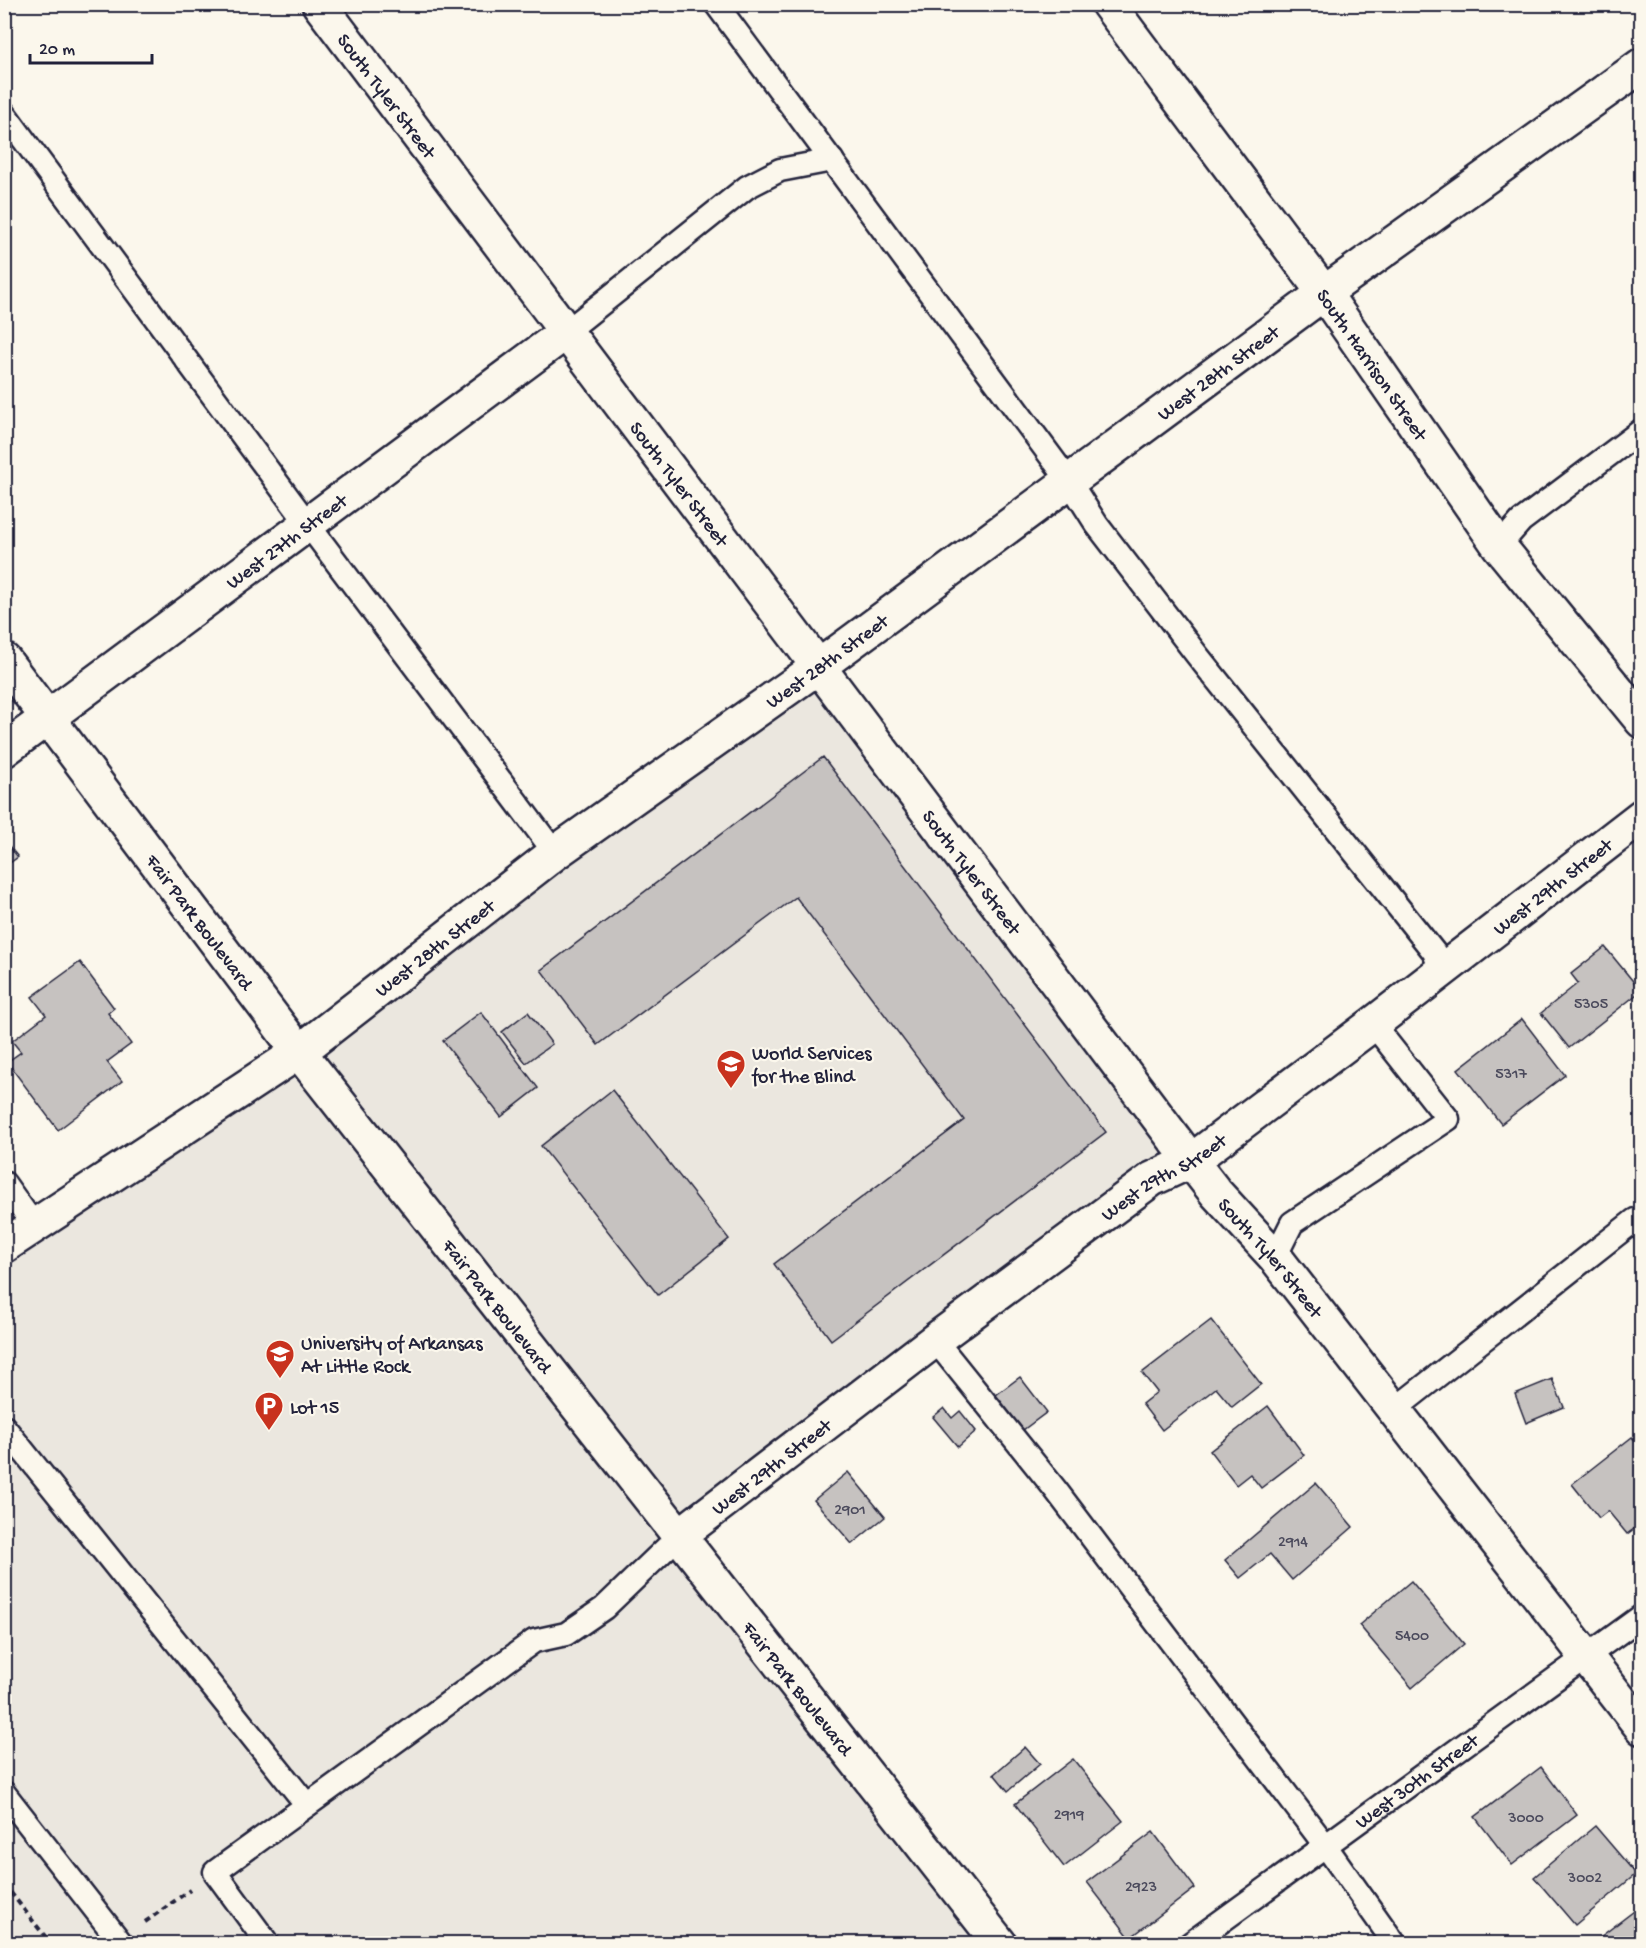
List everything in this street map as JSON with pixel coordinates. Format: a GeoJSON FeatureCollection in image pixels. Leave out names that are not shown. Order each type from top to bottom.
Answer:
{"type":"FeatureCollection","features":[{"type":"Feature","properties":{"kind":"street","name":"South Tyler Street"},"geometry":{"type":"LineString","coordinates":[[319,4],[1191,1161],[1216,1193],[1275,1257],[1641,1728]]}},
{"type":"Feature","properties":{"kind":"street","name":"South Harrison Street"},"geometry":{"type":"LineString","coordinates":[[1108,4],[1324,292],[1499,546],[1641,721]]}},
{"type":"Feature","properties":{"kind":"street","name":"West 28th Street"},"geometry":{"type":"LineString","coordinates":[[4,1246],[299,1052],[555,853],[818,667],[1324,292],[1641,65]]}},
{"type":"Feature","properties":{"kind":"street","name":"West 27th Street"},"geometry":{"type":"LineString","coordinates":[[4,750],[566,332]]}},
{"type":"Feature","properties":{"kind":"street","name":"Fair Park Boulevard"},"geometry":{"type":"LineString","coordinates":[[4,660],[299,1052],[1000,1944]]}},
{"type":"Feature","properties":{"kind":"street","name":"West 29th Street"},"geometry":{"type":"LineString","coordinates":[[680,1535],[934,1340],[1152,1179],[1191,1161],[1373,1024],[1641,816]]}},
{"type":"Feature","properties":{"kind":"lane"},"geometry":{"type":"LineString","coordinates":[[716,4],[1069,481],[1097,525],[1197,655],[1434,952],[1441,971]]}},
{"type":"Feature","properties":{"kind":"lane"},"geometry":{"type":"LineString","coordinates":[[4,113],[307,523],[555,853]]}},
{"type":"Feature","properties":{"kind":"lane"},"geometry":{"type":"LineString","coordinates":[[566,332],[747,187],[780,170],[831,160]]}},
{"type":"Feature","properties":{"kind":"lane"},"geometry":{"type":"LineString","coordinates":[[1499,546],[1521,521],[1641,430]]}},
{"type":"Feature","properties":{"kind":"lane"},"geometry":{"type":"LineString","coordinates":[[1275,1257],[1292,1223],[1448,1119],[1373,1024]]}},
{"type":"Feature","properties":{"kind":"lane"},"geometry":{"type":"LineString","coordinates":[[4,1183],[34,1225]]}},
{"type":"Feature","properties":{"kind":"lane"},"geometry":{"type":"LineString","coordinates":[[1394,1410],[1635,1220],[1641,1229]]}},
{"type":"Feature","properties":{"kind":"lane"},"geometry":{"type":"LineString","coordinates":[[934,1340],[1055,1489],[1325,1845],[1395,1944]]}},
{"type":"Feature","properties":{"kind":"lane"},"geometry":{"type":"LineString","coordinates":[[4,1426],[307,1805]]}},
{"type":"Feature","properties":{"kind":"lane"},"geometry":{"type":"LineString","coordinates":[[268,1944],[215,1872],[534,1641],[566,1634],[604,1608],[680,1535]]}},
{"type":"Feature","properties":{"kind":"lane","name":"West 30th Street"},"geometry":{"type":"LineString","coordinates":[[1190,1944],[1641,1616]]}},
{"type":"Feature","properties":{"kind":"lane"},"geometry":{"type":"LineString","coordinates":[[4,1793],[121,1942]]}},
{"type":"Feature","properties":{"kind":"path"},"geometry":{"type":"LineString","coordinates":[[121,1942],[215,1872]]}},
{"type":"Feature","properties":{"kind":"path"},"geometry":{"type":"LineString","coordinates":[[4,1884],[51,1944]]}},
{"type":"Feature","properties":{"kind":"shaded area"},"geometry":{"type":"Polygon","coordinates":[[[818,667],[1187,1158],[680,1535],[1000,1943],[5,1943],[4,1254],[818,667]]]}},
{"type":"Feature","properties":{"kind":"building"},"geometry":{"type":"Polygon","coordinates":[[[823,757],[1106,1132],[831,1340],[774,1264],[964,1120],[796,897],[598,1045],[541,970],[823,757]]]}},
{"type":"Feature","properties":{"kind":"building"},"geometry":{"type":"Polygon","coordinates":[[[4,840],[18,857],[4,867],[4,840]]]}},
{"type":"Feature","properties":{"kind":"building"},"geometry":{"type":"Polygon","coordinates":[[[1605,947],[1641,991],[1569,1048],[1541,1013],[1578,983],[1571,974],[1605,947]]]}},
{"type":"Feature","properties":{"kind":"building"},"geometry":{"type":"Polygon","coordinates":[[[80,962],[114,1008],[108,1013],[131,1044],[107,1062],[122,1081],[58,1130],[7,1062],[21,1052],[12,1041],[46,1015],[32,997],[80,962]]]}},
{"type":"Feature","properties":{"kind":"building"},"geometry":{"type":"Polygon","coordinates":[[[481,1012],[538,1088],[501,1117],[443,1041],[481,1012]]]}},
{"type":"Feature","properties":{"kind":"building"},"geometry":{"type":"Polygon","coordinates":[[[528,1012],[552,1044],[526,1063],[502,1032],[528,1012]]]}},
{"type":"Feature","properties":{"kind":"building"},"geometry":{"type":"Polygon","coordinates":[[[1522,1019],[1565,1075],[1501,1124],[1458,1069],[1522,1019]]]}},
{"type":"Feature","properties":{"kind":"building"},"geometry":{"type":"Polygon","coordinates":[[[612,1090],[729,1239],[658,1295],[541,1146],[612,1090]]]}},
{"type":"Feature","properties":{"kind":"building"},"geometry":{"type":"Polygon","coordinates":[[[1211,1320],[1261,1384],[1232,1407],[1216,1388],[1162,1430],[1142,1404],[1157,1392],[1142,1373],[1211,1320]]]}},
{"type":"Feature","properties":{"kind":"building"},"geometry":{"type":"Polygon","coordinates":[[[1020,1377],[1047,1412],[1023,1430],[996,1395],[1020,1377]]]}},
{"type":"Feature","properties":{"kind":"building"},"geometry":{"type":"Polygon","coordinates":[[[1552,1379],[1564,1407],[1526,1423],[1515,1394],[1552,1379]]]}},
{"type":"Feature","properties":{"kind":"building"},"geometry":{"type":"Polygon","coordinates":[[[1268,1406],[1304,1455],[1261,1488],[1250,1474],[1236,1485],[1210,1451],[1268,1406]]]}},
{"type":"Feature","properties":{"kind":"building"},"geometry":{"type":"Polygon","coordinates":[[[944,1408],[952,1418],[960,1411],[976,1431],[958,1447],[933,1417],[944,1408]]]}},
{"type":"Feature","properties":{"kind":"building"},"geometry":{"type":"Polygon","coordinates":[[[1632,1437],[1642,1449],[1642,1523],[1627,1534],[1608,1511],[1599,1518],[1572,1484],[1632,1437]]]}},
{"type":"Feature","properties":{"kind":"building"},"geometry":{"type":"Polygon","coordinates":[[[848,1472],[885,1517],[852,1544],[814,1500],[848,1472]]]}},
{"type":"Feature","properties":{"kind":"building"},"geometry":{"type":"Polygon","coordinates":[[[1316,1483],[1353,1527],[1292,1580],[1270,1554],[1240,1578],[1225,1560],[1316,1483]]]}},
{"type":"Feature","properties":{"kind":"building"},"geometry":{"type":"Polygon","coordinates":[[[1411,1581],[1464,1644],[1412,1688],[1359,1625],[1411,1581]]]}},
{"type":"Feature","properties":{"kind":"building"},"geometry":{"type":"Polygon","coordinates":[[[1025,1747],[1040,1764],[1008,1791],[994,1774],[1025,1747]]]}},
{"type":"Feature","properties":{"kind":"building"},"geometry":{"type":"Polygon","coordinates":[[[1073,1759],[1123,1821],[1064,1867],[1015,1804],[1073,1759]]]}},
{"type":"Feature","properties":{"kind":"building"},"geometry":{"type":"Polygon","coordinates":[[[1541,1767],[1577,1815],[1512,1865],[1475,1817],[1541,1767]]]}},
{"type":"Feature","properties":{"kind":"building"},"geometry":{"type":"Polygon","coordinates":[[[1595,1826],[1636,1874],[1575,1925],[1534,1877],[1595,1826]]]}},
{"type":"Feature","properties":{"kind":"building"},"geometry":{"type":"Polygon","coordinates":[[[1153,1832],[1195,1888],[1130,1938],[1087,1882],[1153,1832]]]}},
{"type":"Feature","properties":{"kind":"building"},"geometry":{"type":"Polygon","coordinates":[[[1642,1905],[1642,1944],[1591,1944],[1642,1905]]]}},
{"type":"Feature","properties":{"kind":"place","name":"World Services for the Blind"},"geometry":{"type":"Point","coordinates":[731,1090]}},
{"type":"Feature","properties":{"kind":"place","name":"University of Arkansas At Little Rock"},"geometry":{"type":"Point","coordinates":[280,1380]}},
{"type":"Feature","properties":{"kind":"place","name":"Lot 15"},"geometry":{"type":"Point","coordinates":[269,1432]}}]}
